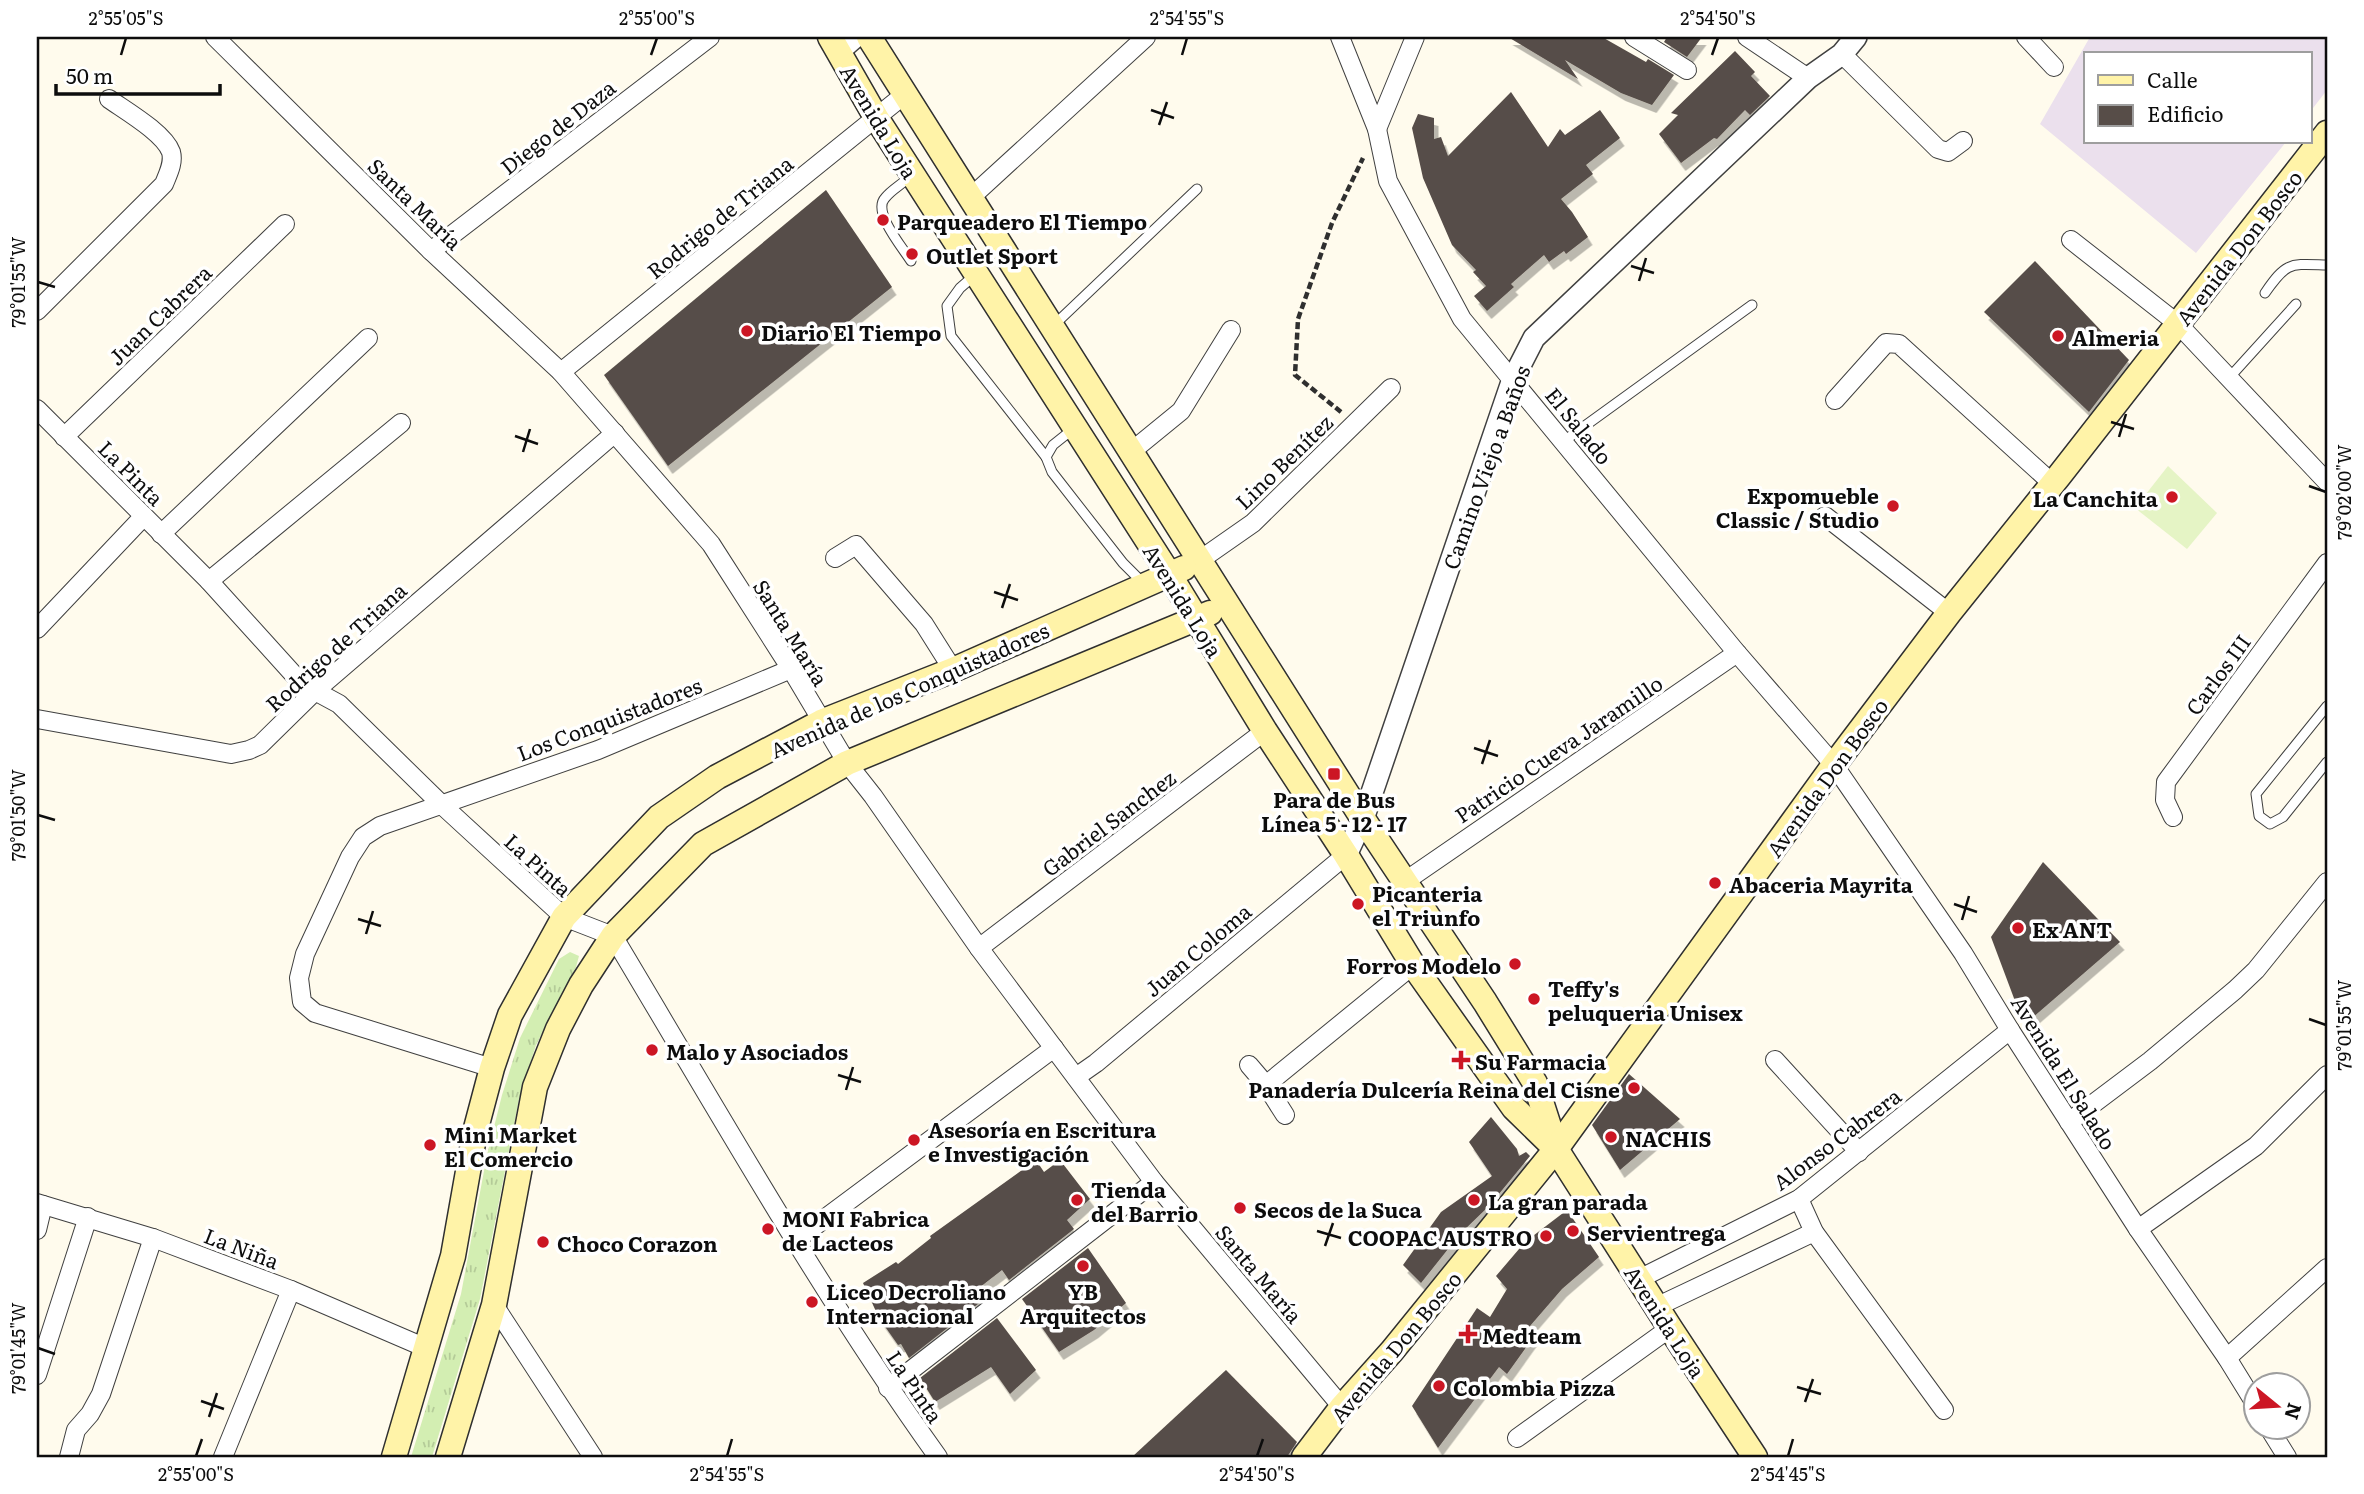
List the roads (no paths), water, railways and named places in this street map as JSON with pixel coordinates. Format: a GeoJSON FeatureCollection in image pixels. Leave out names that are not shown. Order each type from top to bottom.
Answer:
{"type":"FeatureCollection","features":[{"type":"Feature","properties":{"kind":"main road","name":"Avenida Loja"},"geometry":{"type":"LineString","coordinates":[[869,37],[1363,819],[1485,1002],[1535,1083],[1556,1149]]}},
{"type":"Feature","properties":{"kind":"main road","name":"Avenida Loja"},"geometry":{"type":"LineString","coordinates":[[841,42],[877,119],[1169,574],[1413,965],[1514,1108],[1556,1149],[1755,1457]]}},
{"type":"Feature","properties":{"kind":"main road","name":"Avenida Don Bosco"},"geometry":{"type":"LineString","coordinates":[[1304,1457],[1342,1407],[1392,1351],[1556,1149],[1833,765],[1949,613],[2327,133]]}},
{"type":"Feature","properties":{"kind":"main road","name":"Avenida de los Conquistadores"},"geometry":{"type":"LineString","coordinates":[[394,1457],[453,1256],[475,1132],[492,1069],[510,1015],[564,917],[659,817],[718,777],[821,722],[953,670],[1200,560]]}},
{"type":"Feature","properties":{"kind":"main road","name":"Avenida de los Conquistadores"},"geometry":{"type":"LineString","coordinates":[[448,1457],[494,1305],[535,1087],[558,1029],[581,985],[613,936],[703,844],[847,764],[1229,605]]}},
{"type":"Feature","properties":{"kind":"street","name":"Santa María"},"geometry":{"type":"LineString","coordinates":[[215,37],[431,251],[561,372],[710,544],[791,669],[847,764],[873,796],[979,948],[1154,1182],[1342,1407]]}},
{"type":"Feature","properties":{"kind":"street","name":"Diego de Daza"},"geometry":{"type":"LineString","coordinates":[[431,251],[710,37]]}},
{"type":"Feature","properties":{"kind":"street"},"geometry":{"type":"LineString","coordinates":[[969,199],[1146,37]]}},
{"type":"Feature","properties":{"kind":"street","name":"El Salado"},"geometry":{"type":"LineString","coordinates":[[1340,37],[1377,129],[1388,181],[1462,319],[1737,653],[1833,765]]}},
{"type":"Feature","properties":{"kind":"street"},"geometry":{"type":"LineString","coordinates":[[1377,129],[1415,37]]}},
{"type":"Feature","properties":{"kind":"street"},"geometry":{"type":"LineString","coordinates":[[1634,37],[1687,70]]}},
{"type":"Feature","properties":{"kind":"street"},"geometry":{"type":"LineString","coordinates":[[1747,37],[1808,78]]}},
{"type":"Feature","properties":{"kind":"street","name":"Camino Viejo a Baños"},"geometry":{"type":"LineString","coordinates":[[1346,855],[1363,819],[1513,379],[1534,338],[1808,78],[1842,54],[1856,37]]}},
{"type":"Feature","properties":{"kind":"street"},"geometry":{"type":"LineString","coordinates":[[2026,37],[2054,67]]}},
{"type":"Feature","properties":{"kind":"street"},"geometry":{"type":"LineString","coordinates":[[1842,54],[1938,149],[1948,152],[1963,141]]}},
{"type":"Feature","properties":{"kind":"street","name":"Rodrigo de Triana"},"geometry":{"type":"LineString","coordinates":[[561,372],[904,95]]}},
{"type":"Feature","properties":{"kind":"street"},"geometry":{"type":"LineString","coordinates":[[37,311],[164,184],[172,165],[171,153],[162,138],[109,99]]}},
{"type":"Feature","properties":{"kind":"street","name":"Juan Cabrera"},"geometry":{"type":"LineString","coordinates":[[64,437],[285,224]]}},
{"type":"Feature","properties":{"kind":"street"},"geometry":{"type":"LineString","coordinates":[[2071,240],[2178,324],[2327,482]]}},
{"type":"Feature","properties":{"kind":"street"},"geometry":{"type":"LineString","coordinates":[[1132,451],[1181,411],[1231,330]]}},
{"type":"Feature","properties":{"kind":"street"},"geometry":{"type":"LineString","coordinates":[[161,534],[368,338]]}},
{"type":"Feature","properties":{"kind":"street"},"geometry":{"type":"LineString","coordinates":[[1835,400],[1886,343],[1899,344],[2053,484]]}},
{"type":"Feature","properties":{"kind":"street","name":"Lino Benítez"},"geometry":{"type":"LineString","coordinates":[[1200,560],[1253,523],[1391,388]]}},
{"type":"Feature","properties":{"kind":"street","name":"La Pinta"},"geometry":{"type":"LineString","coordinates":[[38,414],[209,580],[295,676],[339,704],[442,805],[564,917],[613,936],[888,1388],[938,1457]]}},
{"type":"Feature","properties":{"kind":"street"},"geometry":{"type":"LineString","coordinates":[[209,580],[401,423]]}},
{"type":"Feature","properties":{"kind":"street","name":"Rodrigo de Triana"},"geometry":{"type":"LineString","coordinates":[[37,719],[231,754],[249,750],[260,744],[315,691],[615,433]]}},
{"type":"Feature","properties":{"kind":"street"},"geometry":{"type":"LineString","coordinates":[[37,629],[144,516]]}},
{"type":"Feature","properties":{"kind":"street"},"geometry":{"type":"LineString","coordinates":[[1825,516],[1949,613]]}},
{"type":"Feature","properties":{"kind":"street"},"geometry":{"type":"LineString","coordinates":[[835,558],[856,545],[924,625],[953,670]]}},
{"type":"Feature","properties":{"kind":"street","name":"Carlos III"},"geometry":{"type":"LineString","coordinates":[[2173,817],[2165,800],[2166,782],[2327,563]]}},
{"type":"Feature","properties":{"kind":"street","name":"Patricio Cueva Jaramillo"},"geometry":{"type":"LineString","coordinates":[[1404,881],[1737,653]]}},
{"type":"Feature","properties":{"kind":"street","name":"Los Conquistadores"},"geometry":{"type":"LineString","coordinates":[[492,1069],[315,1013],[302,1002],[299,978],[305,954],[350,857],[363,837],[380,826],[598,750],[791,669]]}},
{"type":"Feature","properties":{"kind":"street","name":"Gabriel Sanchez"},"geometry":{"type":"LineString","coordinates":[[979,948],[1265,731]]}},
{"type":"Feature","properties":{"kind":"street","name":"Avenida El Salado"},"geometry":{"type":"LineString","coordinates":[[1833,765],[1963,953],[2138,1229],[2242,1382]]}},
{"type":"Feature","properties":{"kind":"street","name":"Juan Coloma"},"geometry":{"type":"LineString","coordinates":[[1076,1077],[1346,855]]}},
{"type":"Feature","properties":{"kind":"street"},"geometry":{"type":"LineString","coordinates":[[2069,1122],[2150,1061],[2235,990],[2256,970],[2327,882]]}},
{"type":"Feature","properties":{"kind":"street"},"geometry":{"type":"LineString","coordinates":[[1266,1085],[1413,965]]}},
{"type":"Feature","properties":{"kind":"street","name":"Alonso Cabrera"},"geometry":{"type":"LineString","coordinates":[[1639,1279],[1799,1199],[2010,1030]]}},
{"type":"Feature","properties":{"kind":"street"},"geometry":{"type":"LineString","coordinates":[[796,1240],[1054,1048]]}},
{"type":"Feature","properties":{"kind":"street"},"geometry":{"type":"LineString","coordinates":[[1775,1059],[1859,1152]]}},
{"type":"Feature","properties":{"kind":"street"},"geometry":{"type":"LineString","coordinates":[[1249,1065],[1266,1085],[1285,1115]]}},
{"type":"Feature","properties":{"kind":"street"},"geometry":{"type":"LineString","coordinates":[[2138,1229],[2256,1146],[2327,1075]]}},
{"type":"Feature","properties":{"kind":"street"},"geometry":{"type":"LineString","coordinates":[[888,1388],[1154,1182]]}},
{"type":"Feature","properties":{"kind":"street"},"geometry":{"type":"LineString","coordinates":[[1799,1199],[1814,1232],[1944,1410]]}},
{"type":"Feature","properties":{"kind":"street"},"geometry":{"type":"LineString","coordinates":[[37,1230],[40,1204]]}},
{"type":"Feature","properties":{"kind":"street","name":"La Niña"},"geometry":{"type":"LineString","coordinates":[[40,1204],[153,1238],[291,1290],[426,1348]]}},
{"type":"Feature","properties":{"kind":"street"},"geometry":{"type":"LineString","coordinates":[[37,1375],[88,1217]]}},
{"type":"Feature","properties":{"kind":"street"},"geometry":{"type":"LineString","coordinates":[[1656,1307],[1814,1232]]}},
{"type":"Feature","properties":{"kind":"street"},"geometry":{"type":"LineString","coordinates":[[69,1457],[76,1430],[90,1414],[101,1394],[153,1238]]}},
{"type":"Feature","properties":{"kind":"street"},"geometry":{"type":"LineString","coordinates":[[2227,1358],[2327,1268]]}},
{"type":"Feature","properties":{"kind":"street"},"geometry":{"type":"LineString","coordinates":[[223,1457],[291,1290]]}},
{"type":"Feature","properties":{"kind":"street"},"geometry":{"type":"LineString","coordinates":[[494,1305],[593,1457]]}},
{"type":"Feature","properties":{"kind":"street"},"geometry":{"type":"LineString","coordinates":[[1517,1438],[1670,1328]]}},
{"type":"Feature","properties":{"kind":"lane"},"geometry":{"type":"LineString","coordinates":[[911,261],[886,222],[880,207],[883,199],[912,174]]}},
{"type":"Feature","properties":{"kind":"lane"},"geometry":{"type":"LineString","coordinates":[[1052,327],[1197,189]]}},
{"type":"Feature","properties":{"kind":"lane"},"geometry":{"type":"LineString","coordinates":[[2265,293],[2279,273],[2292,264],[2327,265]]}},
{"type":"Feature","properties":{"kind":"lane"},"geometry":{"type":"LineString","coordinates":[[975,275],[960,288],[947,306],[951,336],[1046,457],[1052,472],[1123,563],[1145,585]]}},
{"type":"Feature","properties":{"kind":"lane"},"geometry":{"type":"LineString","coordinates":[[2229,378],[2296,304]]}},
{"type":"Feature","properties":{"kind":"lane"},"geometry":{"type":"LineString","coordinates":[[1564,441],[1752,305]]}},
{"type":"Feature","properties":{"kind":"lane"},"geometry":{"type":"LineString","coordinates":[[1046,457],[1053,444],[1074,428]]}},
{"type":"Feature","properties":{"kind":"lane"},"geometry":{"type":"LineString","coordinates":[[2327,706],[2256,794],[2259,816],[2270,824],[2283,817],[2327,762]]}},
{"type":"Feature","properties":{"kind":"place","name":"Parqueadero El Tiempo"},"geometry":{"type":"Point","coordinates":[883,220]}},
{"type":"Feature","properties":{"kind":"place","name":"Outlet Sport"},"geometry":{"type":"Point","coordinates":[912,254]}},
{"type":"Feature","properties":{"kind":"place","name":"Diario El Tiempo"},"geometry":{"type":"Point","coordinates":[747,331]}},
{"type":"Feature","properties":{"kind":"place","name":"Almeria"},"geometry":{"type":"Point","coordinates":[2058,336]}},
{"type":"Feature","properties":{"kind":"place","name":"La Canchita"},"geometry":{"type":"Point","coordinates":[2172,497]}},
{"type":"Feature","properties":{"kind":"place","name":"Expomueble Classic / Studio"},"geometry":{"type":"Point","coordinates":[1893,506]}},
{"type":"Feature","properties":{"kind":"place","name":"Para de Bus Línea 5 - 12 - 17"},"geometry":{"type":"Point","coordinates":[1334,774]}},
{"type":"Feature","properties":{"kind":"place","name":"Abaceria Mayrita"},"geometry":{"type":"Point","coordinates":[1715,883]}},
{"type":"Feature","properties":{"kind":"place","name":"Picanteria el Triunfo"},"geometry":{"type":"Point","coordinates":[1358,904]}},
{"type":"Feature","properties":{"kind":"place","name":"Ex ANT"},"geometry":{"type":"Point","coordinates":[2018,928]}},
{"type":"Feature","properties":{"kind":"place","name":"Forros Modelo"},"geometry":{"type":"Point","coordinates":[1515,964]}},
{"type":"Feature","properties":{"kind":"place","name":"Teffy's peluqueria Unisex"},"geometry":{"type":"Point","coordinates":[1534,999]}},
{"type":"Feature","properties":{"kind":"place","name":"Malo y Asociados"},"geometry":{"type":"Point","coordinates":[652,1050]}},
{"type":"Feature","properties":{"kind":"place","name":"Su Farmacia"},"geometry":{"type":"Point","coordinates":[1461,1060]}},
{"type":"Feature","properties":{"kind":"place","name":"Panadería Dulcería Reina del Cisne"},"geometry":{"type":"Point","coordinates":[1634,1088]}},
{"type":"Feature","properties":{"kind":"place","name":"NACHIS"},"geometry":{"type":"Point","coordinates":[1611,1137]}},
{"type":"Feature","properties":{"kind":"place","name":"Asesoría en Escritura e Investigación"},"geometry":{"type":"Point","coordinates":[914,1140]}},
{"type":"Feature","properties":{"kind":"place","name":"Mini Market El Comercio"},"geometry":{"type":"Point","coordinates":[430,1145]}},
{"type":"Feature","properties":{"kind":"place","name":"Tienda del Barrio"},"geometry":{"type":"Point","coordinates":[1077,1200]}},
{"type":"Feature","properties":{"kind":"place","name":"La gran parada"},"geometry":{"type":"Point","coordinates":[1474,1200]}},
{"type":"Feature","properties":{"kind":"place","name":"Secos de la Suca"},"geometry":{"type":"Point","coordinates":[1240,1208]}},
{"type":"Feature","properties":{"kind":"place","name":"MONI Fabrica de Lacteos"},"geometry":{"type":"Point","coordinates":[768,1229]}},
{"type":"Feature","properties":{"kind":"place","name":"Servientrega"},"geometry":{"type":"Point","coordinates":[1573,1231]}},
{"type":"Feature","properties":{"kind":"place","name":"COOPAC AUSTRO"},"geometry":{"type":"Point","coordinates":[1546,1236]}},
{"type":"Feature","properties":{"kind":"place","name":"Choco Corazon"},"geometry":{"type":"Point","coordinates":[543,1242]}},
{"type":"Feature","properties":{"kind":"place","name":"YB Arquitectos"},"geometry":{"type":"Point","coordinates":[1083,1266]}},
{"type":"Feature","properties":{"kind":"place","name":"Liceo Decroliano Internacional"},"geometry":{"type":"Point","coordinates":[812,1302]}},
{"type":"Feature","properties":{"kind":"place","name":"Medteam"},"geometry":{"type":"Point","coordinates":[1468,1334]}},
{"type":"Feature","properties":{"kind":"place","name":"Colombia Pizza"},"geometry":{"type":"Point","coordinates":[1439,1386]}}]}
